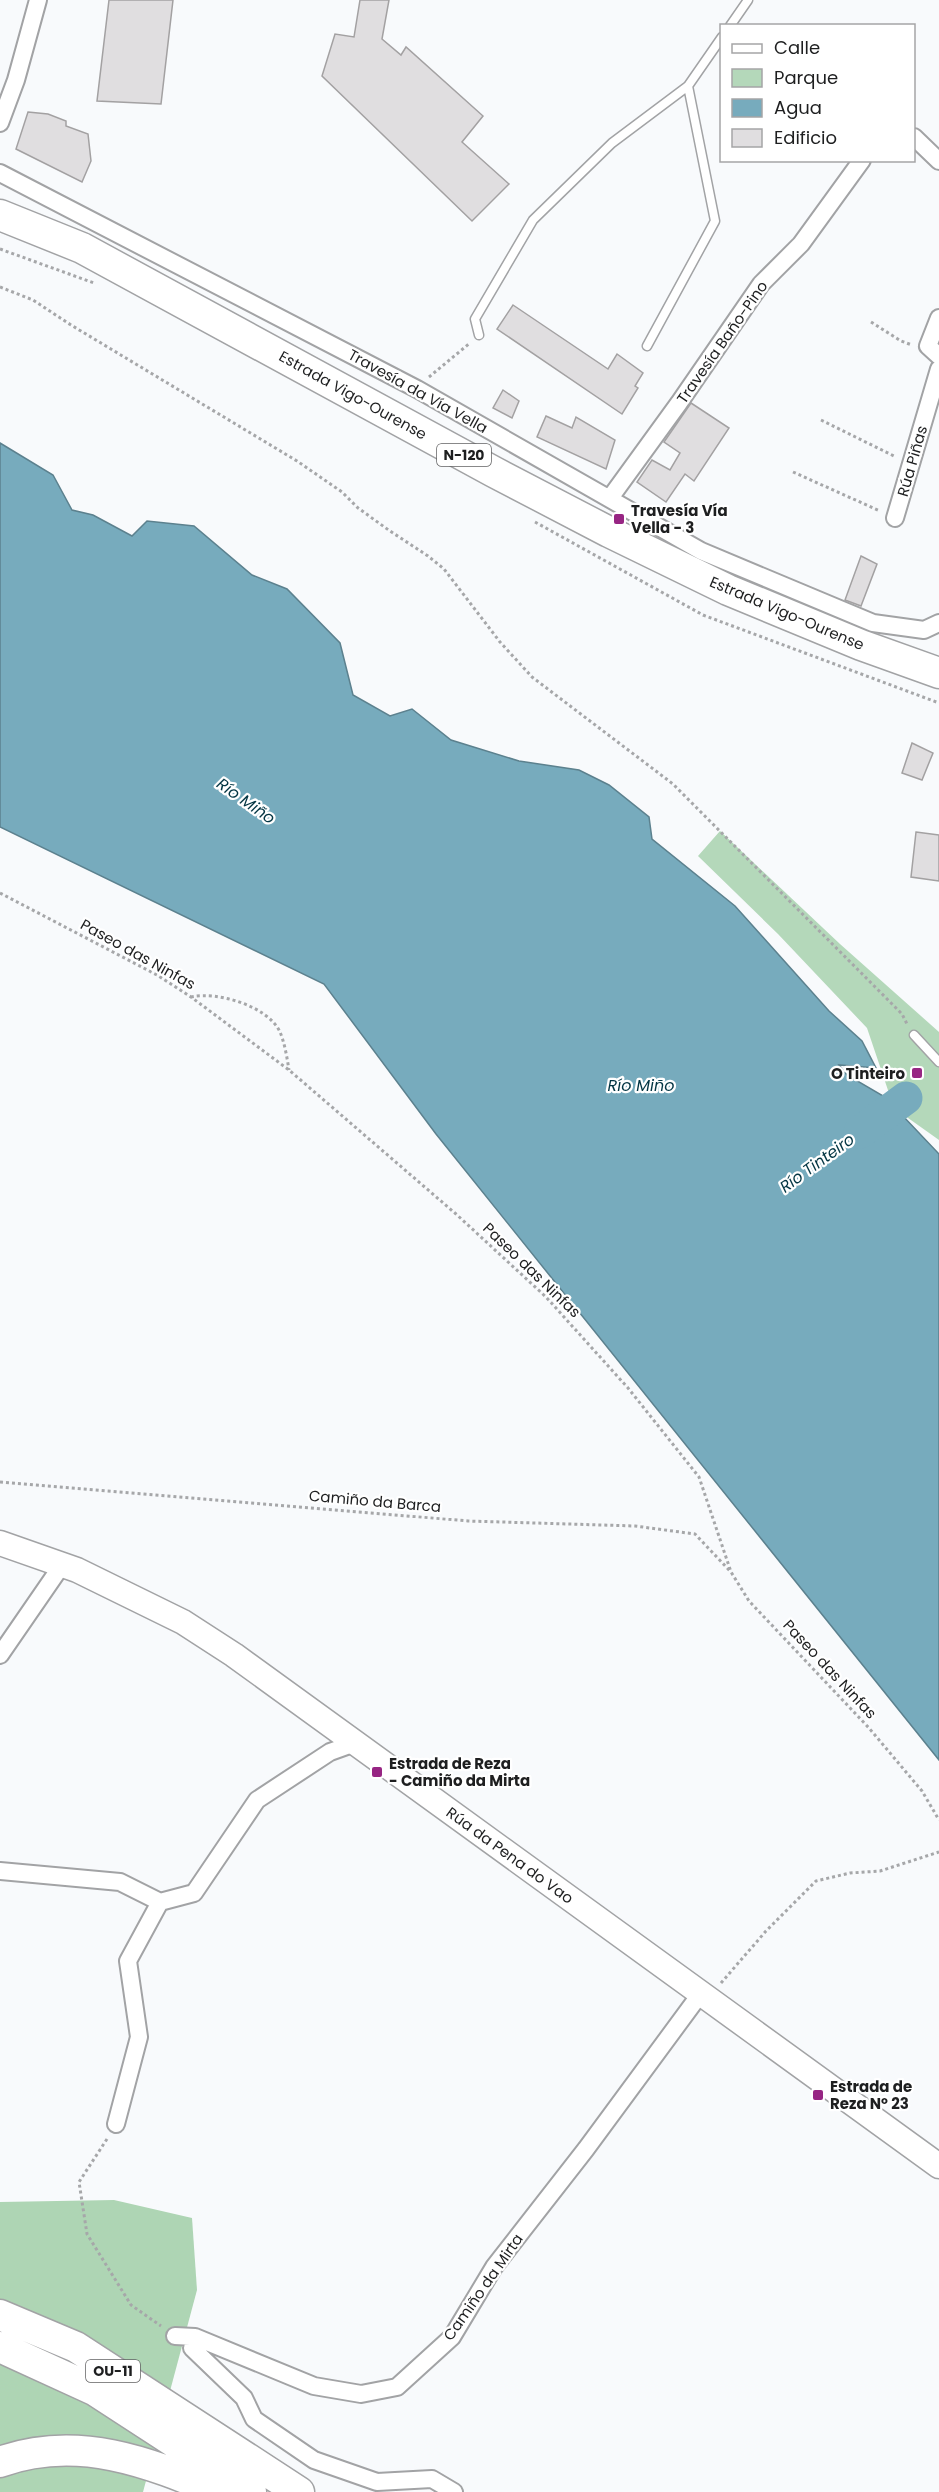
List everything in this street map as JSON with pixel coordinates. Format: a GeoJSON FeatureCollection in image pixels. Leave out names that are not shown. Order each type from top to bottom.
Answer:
{"type":"FeatureCollection","features":[{"type":"Feature","properties":{"kind":"highway","name":"Estrada Vigo-Ourense"},"geometry":{"type":"LineString","coordinates":[[0,215],[82,249],[494,472],[678,566],[728,590],[851,641],[939,673]]}},
{"type":"Feature","properties":{"kind":"highway","name":"OU-11"},"geometry":{"type":"LineString","coordinates":[[0,2315],[76,2347],[299,2492]]}},
{"type":"Feature","properties":{"kind":"highway"},"geometry":{"type":"LineString","coordinates":[[0,2347],[93,2390],[251,2492]]}},
{"type":"Feature","properties":{"kind":"highway"},"geometry":{"type":"LineString","coordinates":[[0,2462],[22,2456],[69,2451],[113,2454],[160,2467],[219,2492]]}},
{"type":"Feature","properties":{"kind":"main road","name":"Rúa da Pena do Vao"},"geometry":{"type":"LineString","coordinates":[[0,1544],[62,1565],[183,1622],[234,1655],[939,2166]]}},
{"type":"Feature","properties":{"kind":"street"},"geometry":{"type":"LineString","coordinates":[[0,123],[16,80],[38,0]]}},
{"type":"Feature","properties":{"kind":"street"},"geometry":{"type":"LineString","coordinates":[[915,138],[939,161]]}},
{"type":"Feature","properties":{"kind":"street","name":"Travesía Baño-Pino"},"geometry":{"type":"LineString","coordinates":[[610,498],[761,284],[801,244],[861,162]]}},
{"type":"Feature","properties":{"kind":"street","name":"Travesía da Vía Vella"},"geometry":{"type":"LineString","coordinates":[[0,173],[417,389],[701,551],[873,623],[924,630],[939,623]]}},
{"type":"Feature","properties":{"kind":"street"},"geometry":{"type":"LineString","coordinates":[[934,351],[939,318]]}},
{"type":"Feature","properties":{"kind":"street","name":"Rúa Piñas"},"geometry":{"type":"LineString","coordinates":[[895,518],[939,369]]}},
{"type":"Feature","properties":{"kind":"street"},"geometry":{"type":"LineString","coordinates":[[0,1655],[62,1565]]}},
{"type":"Feature","properties":{"kind":"street"},"geometry":{"type":"LineString","coordinates":[[0,1871],[120,1882],[160,1902],[194,1893],[257,1800],[330,1752],[355,1743]]}},
{"type":"Feature","properties":{"kind":"street"},"geometry":{"type":"LineString","coordinates":[[116,2124],[139,2037],[128,1962],[160,1902]]}},
{"type":"Feature","properties":{"kind":"street","name":"Camiño da Mirta"},"geometry":{"type":"LineString","coordinates":[[176,2336],[195,2337],[315,2386],[361,2394],[397,2387],[452,2337],[494,2267],[705,1996]]}},
{"type":"Feature","properties":{"kind":"street"},"geometry":{"type":"LineString","coordinates":[[192,2348],[244,2398],[254,2419],[314,2460],[377,2482],[432,2480],[454,2492]]}},
{"type":"Feature","properties":{"kind":"lane"},"geometry":{"type":"LineString","coordinates":[[731,24],[748,0]]}},
{"type":"Feature","properties":{"kind":"lane"},"geometry":{"type":"LineString","coordinates":[[479,335],[475,320],[533,220],[612,142],[688,86],[720,41]]}},
{"type":"Feature","properties":{"kind":"lane"},"geometry":{"type":"LineString","coordinates":[[647,346],[715,221],[688,86]]}},
{"type":"Feature","properties":{"kind":"lane"},"geometry":{"type":"LineString","coordinates":[[914,1035],[939,1062]]}},
{"type":"Feature","properties":{"kind":"path"},"geometry":{"type":"LineString","coordinates":[[0,287],[50,310],[71,325],[297,461],[444,569],[500,642],[532,677],[673,784],[902,1014],[914,1035]]}},
{"type":"Feature","properties":{"kind":"path"},"geometry":{"type":"LineString","coordinates":[[871,322],[901,341],[934,351]]}},
{"type":"Feature","properties":{"kind":"path"},"geometry":{"type":"LineString","coordinates":[[417,389],[479,335]]}},
{"type":"Feature","properties":{"kind":"path"},"geometry":{"type":"LineString","coordinates":[[821,420],[911,465]]}},
{"type":"Feature","properties":{"kind":"path"},"geometry":{"type":"LineString","coordinates":[[793,472],[895,518]]}},
{"type":"Feature","properties":{"kind":"path","name":"Paseo das Ninfas"},"geometry":{"type":"LineString","coordinates":[[0,893],[157,975],[191,997],[289,1070],[456,1214],[546,1297],[628,1388],[699,1477],[731,1572],[749,1601],[869,1728],[922,1791],[939,1820]]}},
{"type":"Feature","properties":{"kind":"path"},"geometry":{"type":"LineString","coordinates":[[191,997],[202,995],[237,1000],[264,1015],[279,1031],[289,1070]]}},
{"type":"Feature","properties":{"kind":"path","name":"Camiño da Barca"},"geometry":{"type":"LineString","coordinates":[[0,1482],[468,1521],[635,1526],[695,1534],[731,1572]]}},
{"type":"Feature","properties":{"kind":"path"},"geometry":{"type":"LineString","coordinates":[[705,1996],[816,1881],[850,1873],[880,1871],[939,1852]]}},
{"type":"Feature","properties":{"kind":"path"},"geometry":{"type":"LineString","coordinates":[[116,2124],[79,2182],[87,2234],[131,2305],[176,2336]]}},
{"type":"Feature","properties":{"kind":"green space"},"geometry":{"type":"Polygon","coordinates":[[[720,831],[840,944],[939,1032],[939,1140],[894,1108],[867,1028],[778,934],[698,856],[720,831]]]}},
{"type":"Feature","properties":{"kind":"green space"},"geometry":{"type":"Polygon","coordinates":[[[114,2200],[192,2218],[197,2290],[143,2492],[0,2492],[0,2202],[114,2200]]]}},
{"type":"Feature","properties":{"kind":"water","name":"Río Miño"},"geometry":{"type":"Polygon","coordinates":[[[0,443],[53,475],[72,510],[93,515],[132,536],[147,521],[194,526],[252,575],[287,589],[340,643],[353,695],[390,716],[412,709],[451,740],[519,761],[579,770],[609,785],[649,817],[652,839],[735,906],[829,1011],[862,1041],[876,1068],[839,1065],[847,1075],[885,1097],[939,1154],[939,1760],[436,1134],[324,984],[0,827],[0,443]]]}},
{"type":"Feature","properties":{"kind":"building"},"geometry":{"type":"Polygon","coordinates":[[[109,0],[173,0],[161,104],[97,101],[109,0]]]}},
{"type":"Feature","properties":{"kind":"building"},"geometry":{"type":"Polygon","coordinates":[[[360,0],[389,0],[382,39],[401,55],[406,47],[483,116],[462,142],[509,184],[472,221],[322,76],[335,34],[354,37],[360,0]]]}},
{"type":"Feature","properties":{"kind":"building"},"geometry":{"type":"Polygon","coordinates":[[[28,112],[48,114],[66,121],[66,126],[88,134],[91,161],[82,182],[16,149],[28,112]]]}},
{"type":"Feature","properties":{"kind":"building"},"geometry":{"type":"Polygon","coordinates":[[[513,305],[608,369],[617,354],[643,373],[635,386],[638,388],[622,414],[497,329],[513,305]]]}},
{"type":"Feature","properties":{"kind":"building"},"geometry":{"type":"Polygon","coordinates":[[[503,390],[519,401],[512,418],[493,408],[503,390]]]}},
{"type":"Feature","properties":{"kind":"building"},"geometry":{"type":"Polygon","coordinates":[[[691,403],[729,428],[694,481],[685,474],[666,502],[637,482],[652,460],[670,470],[680,453],[664,442],[691,403]]]}},
{"type":"Feature","properties":{"kind":"building"},"geometry":{"type":"Polygon","coordinates":[[[546,416],[572,428],[576,417],[615,440],[606,469],[537,437],[546,416]]]}},
{"type":"Feature","properties":{"kind":"building"},"geometry":{"type":"Polygon","coordinates":[[[861,556],[877,564],[861,606],[845,600],[861,556]]]}},
{"type":"Feature","properties":{"kind":"building"},"geometry":{"type":"Polygon","coordinates":[[[912,743],[933,753],[922,780],[902,773],[912,743]]]}},
{"type":"Feature","properties":{"kind":"building"},"geometry":{"type":"Polygon","coordinates":[[[916,832],[939,835],[939,881],[911,877],[916,832]]]}},
{"type":"Feature","properties":{"kind":"waterway","name":"Río Tinteiro"},"geometry":{"type":"LineString","coordinates":[[860,1132],[906,1098]]}},
{"type":"Feature","properties":{"kind":"place","name":"Travesía Vía Vella - 3"},"geometry":{"type":"Point","coordinates":[619,519]}},
{"type":"Feature","properties":{"kind":"place","name":"O Tinteiro"},"geometry":{"type":"Point","coordinates":[917,1073]}},
{"type":"Feature","properties":{"kind":"place","name":"Estrada de Reza - Camiño da Mirta"},"geometry":{"type":"Point","coordinates":[377,1772]}},
{"type":"Feature","properties":{"kind":"place","name":"Estrada de Reza Nº 23"},"geometry":{"type":"Point","coordinates":[818,2095]}}]}
